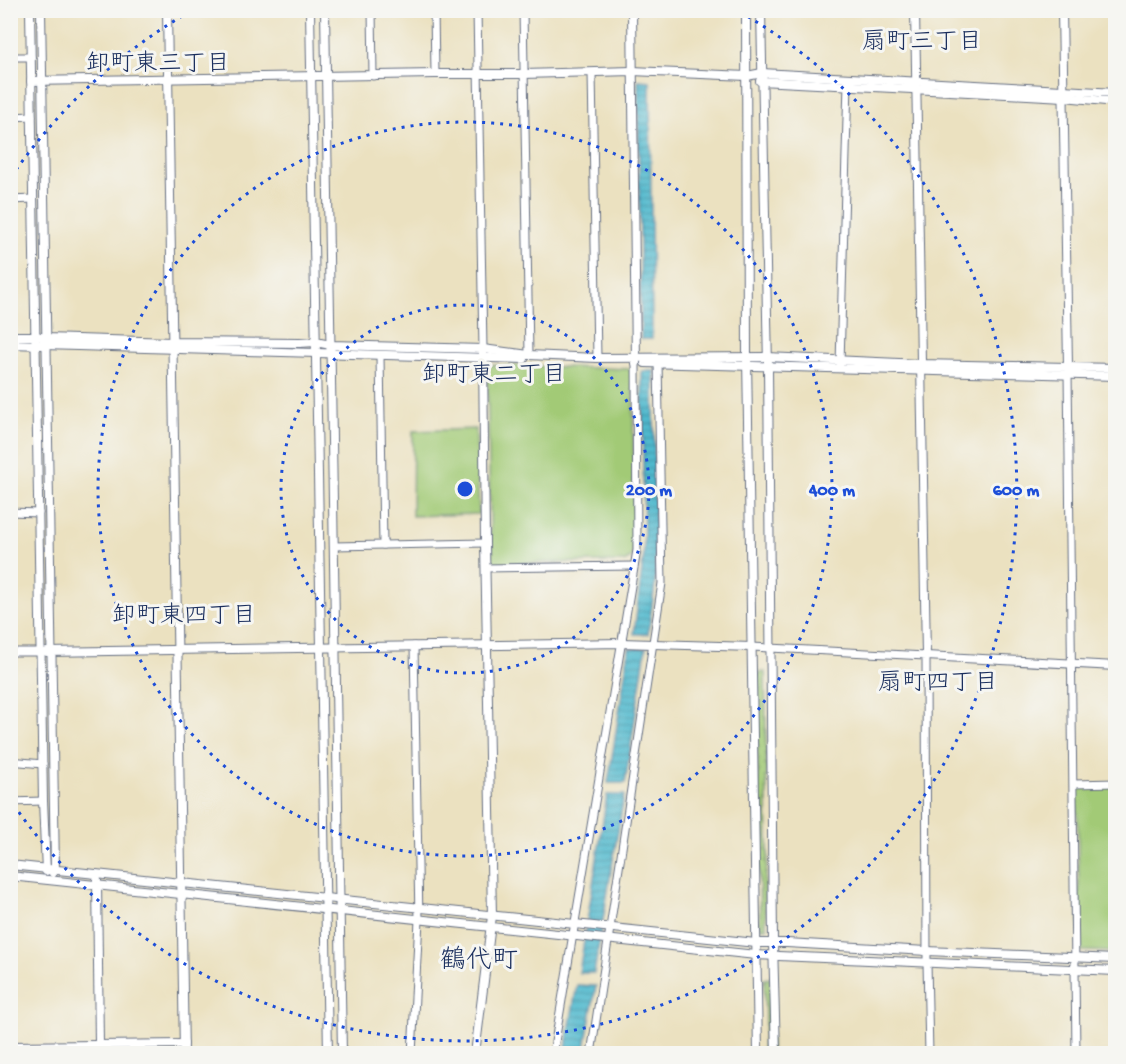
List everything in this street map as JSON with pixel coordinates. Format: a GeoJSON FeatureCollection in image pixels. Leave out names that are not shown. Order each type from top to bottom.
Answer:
{"type":"FeatureCollection","features":[{"type":"Feature","properties":{"kind":"street"},"geometry":{"type":"LineString","coordinates":[[30,10],[43,801],[45,868],[49,880]]}},
{"type":"Feature","properties":{"kind":"street"},"geometry":{"type":"LineString","coordinates":[[41,10],[55,870],[49,880]]}},
{"type":"Feature","properties":{"kind":"street"},"geometry":{"type":"LineString","coordinates":[[167,10],[184,1053]]}},
{"type":"Feature","properties":{"kind":"street"},"geometry":{"type":"LineString","coordinates":[[310,10],[328,1053]]}},
{"type":"Feature","properties":{"kind":"street"},"geometry":{"type":"LineString","coordinates":[[325,10],[342,1053]]}},
{"type":"Feature","properties":{"kind":"street"},"geometry":{"type":"LineString","coordinates":[[372,10],[373,76]]}},
{"type":"Feature","properties":{"kind":"street"},"geometry":{"type":"LineString","coordinates":[[434,10],[435,74]]}},
{"type":"Feature","properties":{"kind":"street"},"geometry":{"type":"LineString","coordinates":[[475,1053],[492,916],[477,10]]}},
{"type":"Feature","properties":{"kind":"street"},"geometry":{"type":"LineString","coordinates":[[523,10],[529,355]]}},
{"type":"Feature","properties":{"kind":"street"},"geometry":{"type":"LineString","coordinates":[[553,1053],[573,936],[577,925],[637,550],[632,10]]}},
{"type":"Feature","properties":{"kind":"street"},"geometry":{"type":"LineString","coordinates":[[746,10],[747,362],[758,1053]]}},
{"type":"Feature","properties":{"kind":"street"},"geometry":{"type":"LineString","coordinates":[[761,10],[768,367],[776,1053]]}},
{"type":"Feature","properties":{"kind":"street"},"geometry":{"type":"LineString","coordinates":[[915,10],[926,656],[929,1053]]}},
{"type":"Feature","properties":{"kind":"street"},"geometry":{"type":"LineString","coordinates":[[1062,10],[1076,1053]]}},
{"type":"Feature","properties":{"kind":"street"},"geometry":{"type":"LineString","coordinates":[[10,57],[31,57]]}},
{"type":"Feature","properties":{"kind":"street"},"geometry":{"type":"LineString","coordinates":[[31,81],[632,71],[1064,93],[1116,93]]}},
{"type":"Feature","properties":{"kind":"street"},"geometry":{"type":"LineString","coordinates":[[592,73],[597,358]]}},
{"type":"Feature","properties":{"kind":"street"},"geometry":{"type":"LineString","coordinates":[[839,364],[848,82]]}},
{"type":"Feature","properties":{"kind":"street"},"geometry":{"type":"LineString","coordinates":[[1064,93],[1116,102]]}},
{"type":"Feature","properties":{"kind":"street"},"geometry":{"type":"LineString","coordinates":[[10,117],[32,116]]}},
{"type":"Feature","properties":{"kind":"street"},"geometry":{"type":"LineString","coordinates":[[10,200],[33,199]]}},
{"type":"Feature","properties":{"kind":"street"},"geometry":{"type":"LineString","coordinates":[[10,336],[46,341],[315,352],[331,349],[636,360]]}},
{"type":"Feature","properties":{"kind":"street"},"geometry":{"type":"LineString","coordinates":[[10,345],[36,340]]}},
{"type":"Feature","properties":{"kind":"street"},"geometry":{"type":"LineString","coordinates":[[173,345],[315,342],[331,349],[380,356],[483,353],[658,361],[747,362],[768,367],[839,364]]}},
{"type":"Feature","properties":{"kind":"street"},"geometry":{"type":"LineString","coordinates":[[380,356],[382,545]]}},
{"type":"Feature","properties":{"kind":"street"},"geometry":{"type":"LineString","coordinates":[[747,362],[767,357],[839,364],[922,367],[1068,370],[1116,368]]}},
{"type":"Feature","properties":{"kind":"street"},"geometry":{"type":"LineString","coordinates":[[591,1053],[662,583],[658,361]]}},
{"type":"Feature","properties":{"kind":"street"},"geometry":{"type":"LineString","coordinates":[[1068,370],[1116,376]]}},
{"type":"Feature","properties":{"kind":"street"},"geometry":{"type":"LineString","coordinates":[[10,512],[39,513]]}},
{"type":"Feature","properties":{"kind":"street"},"geometry":{"type":"LineString","coordinates":[[334,546],[485,543]]}},
{"type":"Feature","properties":{"kind":"street"},"geometry":{"type":"LineString","coordinates":[[486,568],[634,566]]}},
{"type":"Feature","properties":{"kind":"street"},"geometry":{"type":"LineString","coordinates":[[10,652],[621,642],[770,647],[1116,666]]}},
{"type":"Feature","properties":{"kind":"street"},"geometry":{"type":"LineString","coordinates":[[412,1053],[419,920],[414,646]]}},
{"type":"Feature","properties":{"kind":"street"},"geometry":{"type":"LineString","coordinates":[[10,760],[43,764]]}},
{"type":"Feature","properties":{"kind":"street"},"geometry":{"type":"LineString","coordinates":[[1074,784],[1116,783]]}},
{"type":"Feature","properties":{"kind":"street"},"geometry":{"type":"LineString","coordinates":[[10,802],[43,801]]}},
{"type":"Feature","properties":{"kind":"street"},"geometry":{"type":"LineString","coordinates":[[10,865],[756,943],[1116,959]]}},
{"type":"Feature","properties":{"kind":"street"},"geometry":{"type":"LineString","coordinates":[[96,874],[99,1045]]}},
{"type":"Feature","properties":{"kind":"street"},"geometry":{"type":"LineString","coordinates":[[10,876],[756,955],[1116,971]]}},
{"type":"Feature","properties":{"kind":"street"},"geometry":{"type":"LineString","coordinates":[[10,1046],[184,1044]]}},
{"type":"Feature","properties":{"kind":"green space"},"geometry":{"type":"Polygon","coordinates":[[[492,365],[633,369],[634,549],[631,558],[624,562],[496,563],[491,561],[487,369],[492,365]]]}},
{"type":"Feature","properties":{"kind":"green space"},"geometry":{"type":"Polygon","coordinates":[[[476,429],[479,514],[412,516],[413,431],[476,429]]]}},
{"type":"Feature","properties":{"kind":"green space"},"geometry":{"type":"Polygon","coordinates":[[[765,672],[768,856],[765,882],[766,928],[760,928],[758,673],[765,672]]]}},
{"type":"Feature","properties":{"kind":"green space"},"geometry":{"type":"Polygon","coordinates":[[[1115,786],[1115,952],[1083,951],[1080,948],[1077,791],[1081,787],[1115,786]]]}},
{"type":"Feature","properties":{"kind":"green space"},"geometry":{"type":"Polygon","coordinates":[[[770,978],[771,1053],[762,1053],[765,1025],[764,979],[770,978]]]}},
{"type":"Feature","properties":{"kind":"water"},"geometry":{"type":"Polygon","coordinates":[[[638,80],[650,81],[652,339],[641,339],[638,80]]]}},
{"type":"Feature","properties":{"kind":"water"},"geometry":{"type":"Polygon","coordinates":[[[642,371],[654,371],[655,584],[648,634],[634,634],[644,553],[642,371]]]}},
{"type":"Feature","properties":{"kind":"water"},"geometry":{"type":"Polygon","coordinates":[[[629,648],[646,648],[625,783],[608,783],[629,648]]]}},
{"type":"Feature","properties":{"kind":"water"},"geometry":{"type":"Polygon","coordinates":[[[607,795],[624,795],[594,973],[579,973],[607,795]]]}},
{"type":"Feature","properties":{"kind":"water"},"geometry":{"type":"Polygon","coordinates":[[[577,985],[596,986],[584,1053],[565,1053],[577,985]]]}},
{"type":"Feature","properties":{"kind":"district","name":"扇町三丁目"},"geometry":{"type":"Point","coordinates":[922,43]}},
{"type":"Feature","properties":{"kind":"district","name":"卸町東三丁目"},"geometry":{"type":"Point","coordinates":[158,65]}},
{"type":"Feature","properties":{"kind":"district","name":"卸町東二丁目"},"geometry":{"type":"Point","coordinates":[494,376]}},
{"type":"Feature","properties":{"kind":"district","name":"卸町東四丁目"},"geometry":{"type":"Point","coordinates":[184,617]}},
{"type":"Feature","properties":{"kind":"district","name":"扇町四丁目"},"geometry":{"type":"Point","coordinates":[938,684]}},
{"type":"Feature","properties":{"kind":"district","name":"鶴代町"},"geometry":{"type":"Point","coordinates":[479,962]}}]}
